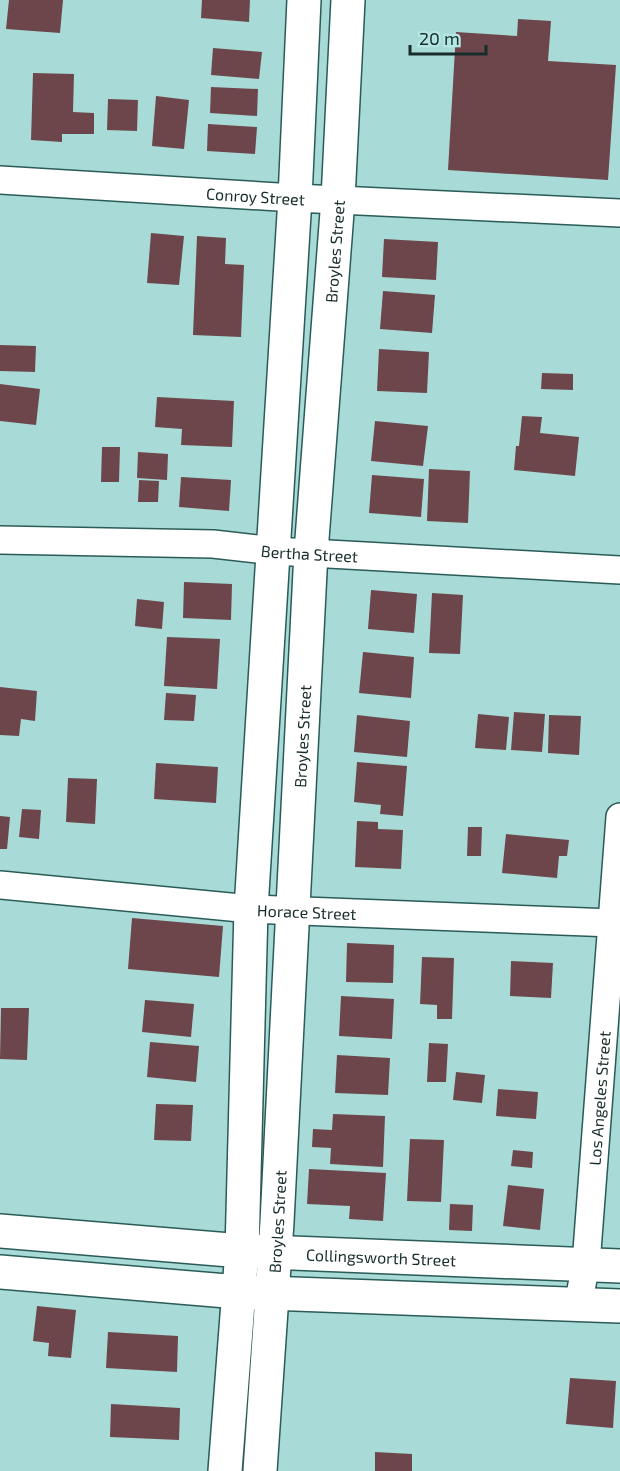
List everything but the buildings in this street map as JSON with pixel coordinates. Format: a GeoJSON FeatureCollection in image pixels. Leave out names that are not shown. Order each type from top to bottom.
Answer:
{"type":"FeatureCollection","features":[{"type":"Feature","properties":{"kind":"main road","name":"Broyles Street"},"geometry":{"type":"LineString","coordinates":[[225,1471],[242,1251],[251,909],[295,198],[304,0]]}},
{"type":"Feature","properties":{"kind":"main road","name":"Broyles Street"},"geometry":{"type":"LineString","coordinates":[[260,1471],[294,911],[311,552],[338,199],[348,0]]}},
{"type":"Feature","properties":{"kind":"main road","name":"Collingsworth Street"},"geometry":{"type":"LineString","coordinates":[[0,1231],[242,1251],[620,1266]]}},
{"type":"Feature","properties":{"kind":"main road"},"geometry":{"type":"LineString","coordinates":[[0,1272],[239,1292],[620,1306]]}},
{"type":"Feature","properties":{"kind":"street","name":"Conroy Street"},"geometry":{"type":"LineString","coordinates":[[0,180],[295,198],[620,213]]}},
{"type":"Feature","properties":{"kind":"street","name":"Bertha Street"},"geometry":{"type":"LineString","coordinates":[[0,540],[213,544],[274,551],[620,570]]}},
{"type":"Feature","properties":{"kind":"street","name":"Los Angeles Street"},"geometry":{"type":"LineString","coordinates":[[578,1305],[586,1264],[620,817]]}},
{"type":"Feature","properties":{"kind":"street","name":"Horace Street"},"geometry":{"type":"LineString","coordinates":[[0,885],[251,909],[613,923]]}}]}
